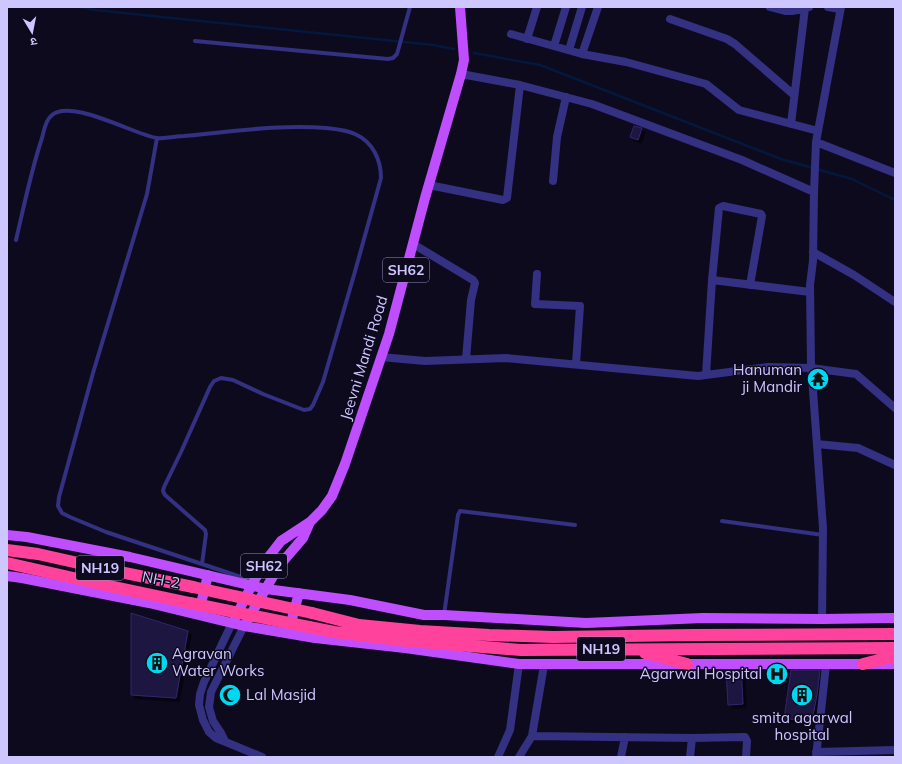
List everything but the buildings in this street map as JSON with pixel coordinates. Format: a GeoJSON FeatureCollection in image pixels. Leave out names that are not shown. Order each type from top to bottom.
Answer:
{"type":"FeatureCollection","features":[{"type":"Feature","properties":{"kind":"highway","name":"NH19"},"geometry":{"type":"LineString","coordinates":[[7,550],[38,554],[312,613],[360,625],[420,631],[553,637],[895,634]]}},
{"type":"Feature","properties":{"kind":"highway","name":"NH-2"},"geometry":{"type":"LineString","coordinates":[[7,563],[190,603],[334,632],[522,650],[630,649]]}},
{"type":"Feature","properties":{"kind":"highway","name":"NH19"},"geometry":{"type":"LineString","coordinates":[[630,649],[895,648]]}},
{"type":"Feature","properties":{"kind":"highway"},"geometry":{"type":"LineString","coordinates":[[630,649],[687,664]]}},
{"type":"Feature","properties":{"kind":"highway"},"geometry":{"type":"LineString","coordinates":[[863,664],[895,656]]}},
{"type":"Feature","properties":{"kind":"main road","name":"Jeevni Mandi Road"},"geometry":{"type":"LineString","coordinates":[[232,623],[267,559],[281,541],[310,522],[322,510],[335,489],[345,464],[389,334],[429,185],[461,74],[464,60],[460,7]]}},
{"type":"Feature","properties":{"kind":"main road","name":"Jeevni Mandi Road"},"geometry":{"type":"LineString","coordinates":[[244,626],[279,566],[303,538],[310,522]]}},
{"type":"Feature","properties":{"kind":"main road"},"geometry":{"type":"LineString","coordinates":[[7,535],[27,537],[130,557],[208,575],[253,583],[266,589],[350,600],[424,615],[586,623],[703,618],[895,618]]}},
{"type":"Feature","properties":{"kind":"main road"},"geometry":{"type":"LineString","coordinates":[[198,615],[208,575]]}},
{"type":"Feature","properties":{"kind":"main road"},"geometry":{"type":"LineString","coordinates":[[7,576],[149,603],[244,626],[519,664],[895,664]]}},
{"type":"Feature","properties":{"kind":"main road"},"geometry":{"type":"LineString","coordinates":[[288,633],[299,593]]}},
{"type":"Feature","properties":{"kind":"street"},"geometry":{"type":"LineString","coordinates":[[527,39],[536,7]]}},
{"type":"Feature","properties":{"kind":"street"},"geometry":{"type":"LineString","coordinates":[[554,46],[566,7]]}},
{"type":"Feature","properties":{"kind":"street"},"geometry":{"type":"LineString","coordinates":[[568,50],[582,7]]}},
{"type":"Feature","properties":{"kind":"street"},"geometry":{"type":"LineString","coordinates":[[582,54],[598,7]]}},
{"type":"Feature","properties":{"kind":"street"},"geometry":{"type":"LineString","coordinates":[[770,7],[785,11],[792,11],[807,7],[791,124]]}},
{"type":"Feature","properties":{"kind":"street"},"geometry":{"type":"LineString","coordinates":[[822,619],[823,535],[811,368],[810,292],[813,252],[816,142],[840,8],[828,7]]}},
{"type":"Feature","properties":{"kind":"street"},"geometry":{"type":"LineString","coordinates":[[670,19],[727,39],[735,44],[794,95]]}},
{"type":"Feature","properties":{"kind":"street"},"geometry":{"type":"LineString","coordinates":[[511,34],[582,54],[619,60],[706,84],[739,110],[818,131]]}},
{"type":"Feature","properties":{"kind":"street"},"geometry":{"type":"LineString","coordinates":[[461,74],[520,85],[592,104],[742,160],[814,192]]}},
{"type":"Feature","properties":{"kind":"street"},"geometry":{"type":"LineString","coordinates":[[429,185],[506,199],[520,85]]}},
{"type":"Feature","properties":{"kind":"street"},"geometry":{"type":"LineString","coordinates":[[553,181],[557,137],[566,97]]}},
{"type":"Feature","properties":{"kind":"street"},"geometry":{"type":"LineString","coordinates":[[816,142],[895,173]]}},
{"type":"Feature","properties":{"kind":"street"},"geometry":{"type":"LineString","coordinates":[[706,375],[712,280],[719,208],[723,206],[761,214],[762,216],[750,285]]}},
{"type":"Feature","properties":{"kind":"street"},"geometry":{"type":"LineString","coordinates":[[413,244],[451,266],[473,280],[475,283],[471,300],[466,359]]}},
{"type":"Feature","properties":{"kind":"street"},"geometry":{"type":"LineString","coordinates":[[813,252],[854,275],[895,302]]}},
{"type":"Feature","properties":{"kind":"street"},"geometry":{"type":"LineString","coordinates":[[537,274],[535,304],[580,306],[576,364]]}},
{"type":"Feature","properties":{"kind":"street"},"geometry":{"type":"LineString","coordinates":[[712,280],[810,292]]}},
{"type":"Feature","properties":{"kind":"street"},"geometry":{"type":"LineString","coordinates":[[381,357],[425,361],[506,358],[698,376],[768,367],[811,368],[856,374],[895,408]]}},
{"type":"Feature","properties":{"kind":"street"},"geometry":{"type":"LineString","coordinates":[[817,444],[858,448],[895,465]]}},
{"type":"Feature","properties":{"kind":"street"},"geometry":{"type":"LineString","coordinates":[[232,623],[204,682],[200,694],[199,706],[203,720],[209,732],[216,738],[262,757]]}},
{"type":"Feature","properties":{"kind":"street"},"geometry":{"type":"LineString","coordinates":[[225,741],[213,721],[209,707],[211,692],[244,626]]}},
{"type":"Feature","properties":{"kind":"street"},"geometry":{"type":"LineString","coordinates":[[498,757],[510,730],[519,664]]}},
{"type":"Feature","properties":{"kind":"street"},"geometry":{"type":"LineString","coordinates":[[520,757],[532,736],[544,665]]}},
{"type":"Feature","properties":{"kind":"street"},"geometry":{"type":"LineString","coordinates":[[826,665],[816,754],[895,750]]}},
{"type":"Feature","properties":{"kind":"street"},"geometry":{"type":"LineString","coordinates":[[532,736],[692,738],[745,736],[748,741],[746,757]]}},
{"type":"Feature","properties":{"kind":"street"},"geometry":{"type":"LineString","coordinates":[[622,757],[624,737]]}},
{"type":"Feature","properties":{"kind":"street"},"geometry":{"type":"LineString","coordinates":[[690,757],[692,738]]}},
{"type":"Feature","properties":{"kind":"lane"},"geometry":{"type":"LineString","coordinates":[[195,41],[388,59],[393,58],[399,48],[410,7]]}},
{"type":"Feature","properties":{"kind":"lane"},"geometry":{"type":"LineString","coordinates":[[16,240],[34,163],[47,122],[51,115],[57,112],[72,111],[86,113],[157,138],[295,127],[335,129],[355,134],[365,140],[374,149],[381,172],[381,178],[323,382],[313,406],[310,409],[304,410],[262,394],[233,380],[221,378],[214,380],[164,487],[163,492],[165,495],[205,530],[206,534],[202,564]]}},
{"type":"Feature","properties":{"kind":"lane"},"geometry":{"type":"LineString","coordinates":[[157,138],[147,194],[93,373],[59,497],[58,506],[62,513],[99,529],[253,583]]}},
{"type":"Feature","properties":{"kind":"lane"},"geometry":{"type":"LineString","coordinates":[[444,615],[458,515],[460,511],[575,525]]}},
{"type":"Feature","properties":{"kind":"lane"},"geometry":{"type":"LineString","coordinates":[[722,521],[823,535]]}},
{"type":"Feature","properties":{"kind":"waterway"},"geometry":{"type":"LineString","coordinates":[[80,7],[95,10],[433,45],[454,49]]}},
{"type":"Feature","properties":{"kind":"waterway"},"geometry":{"type":"LineString","coordinates":[[474,53],[540,65],[781,159],[852,179],[895,200]]}},
{"type":"Feature","properties":{"kind":"place","name":"Hanuman ji Mandir"},"geometry":{"type":"Point","coordinates":[818,379]}},
{"type":"Feature","properties":{"kind":"place","name":"Agravan Water Works"},"geometry":{"type":"Point","coordinates":[157,663]}},
{"type":"Feature","properties":{"kind":"place","name":"Agarwal Hospital"},"geometry":{"type":"Point","coordinates":[777,674]}},
{"type":"Feature","properties":{"kind":"place","name":"Lal Masjid"},"geometry":{"type":"Point","coordinates":[230,695]}},
{"type":"Feature","properties":{"kind":"place","name":"smita agarwal hospital"},"geometry":{"type":"Point","coordinates":[802,695]}}]}
